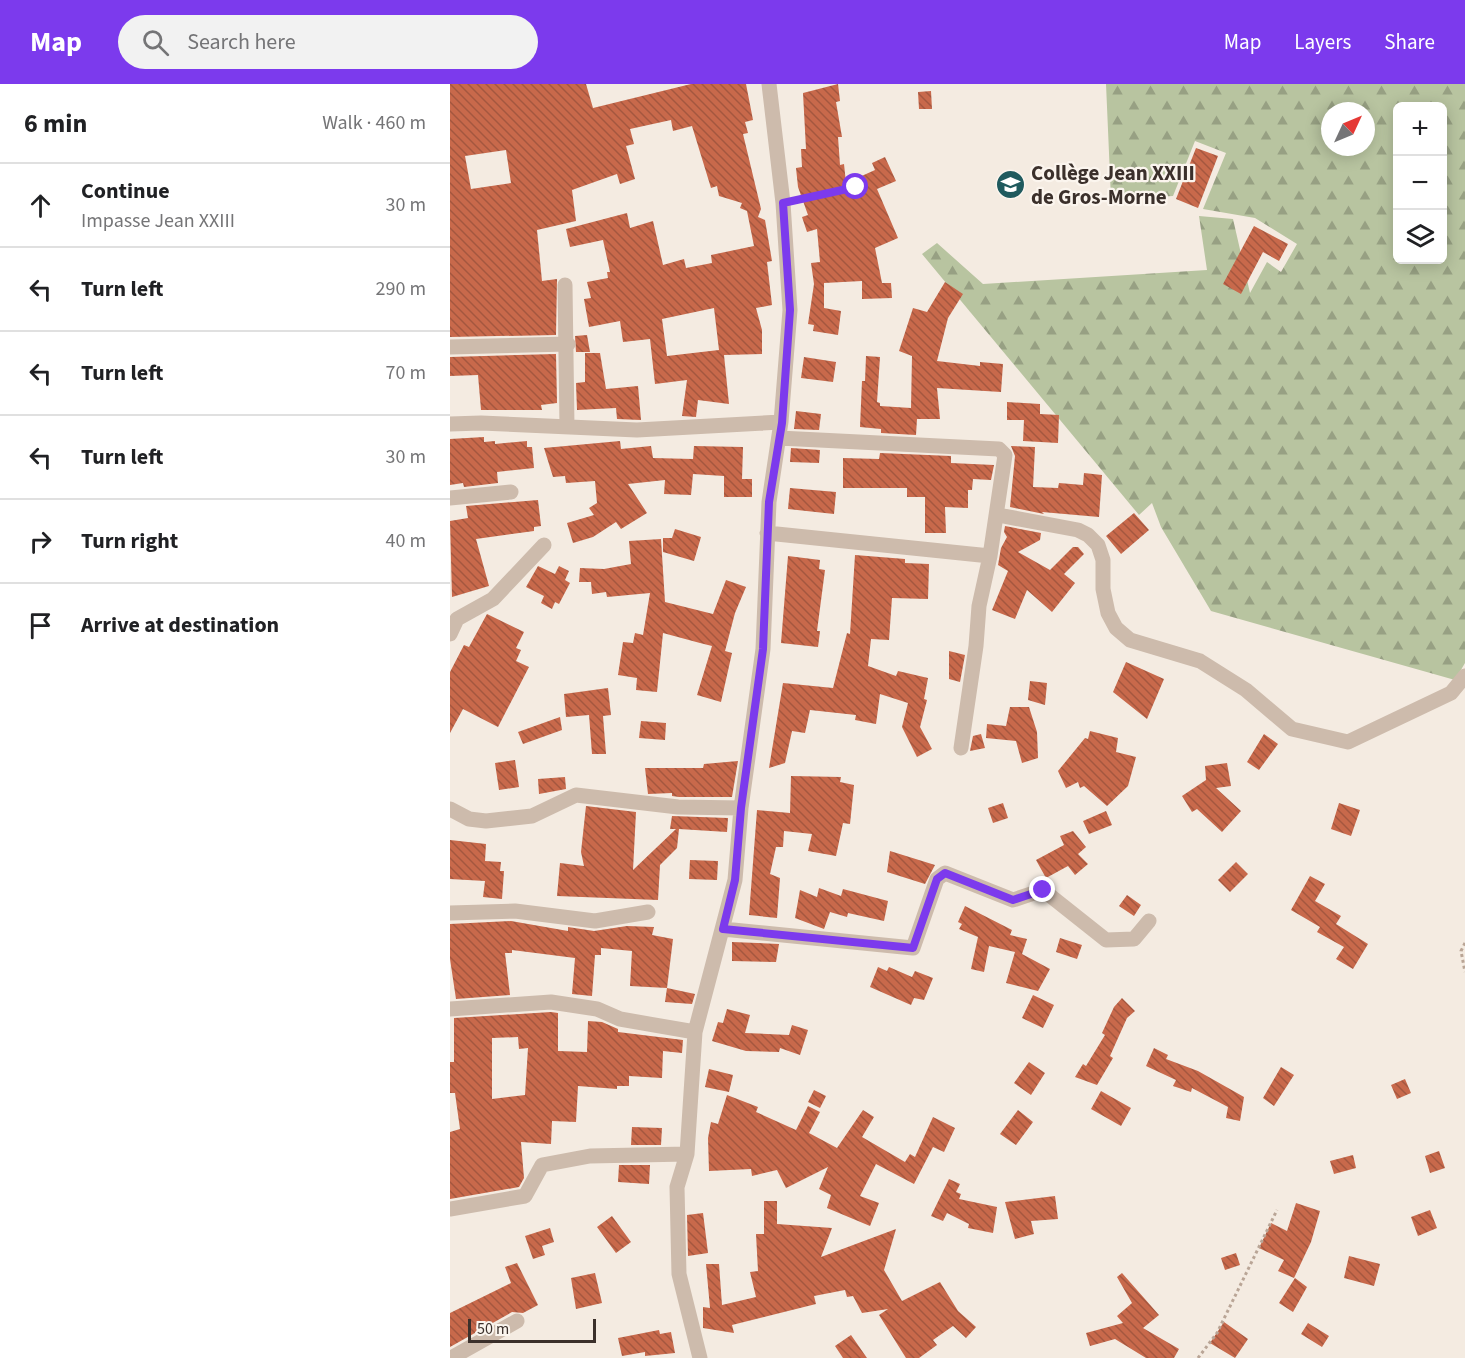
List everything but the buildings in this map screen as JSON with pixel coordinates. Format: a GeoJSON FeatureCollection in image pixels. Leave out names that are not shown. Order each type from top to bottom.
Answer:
{"type":"FeatureCollection","features":[{"type":"Feature","properties":{"kind":"street"},"geometry":{"type":"LineString","coordinates":[[700,1358],[679,1274],[677,1187],[687,1154],[695,1032],[735,880],[741,808],[763,649],[767,533],[782,423],[790,310],[783,203],[769,84]]}},
{"type":"Feature","properties":{"kind":"street"},"geometry":{"type":"LineString","coordinates":[[565,285],[568,344],[567,427]]}},
{"type":"Feature","properties":{"kind":"street"},"geometry":{"type":"LineString","coordinates":[[450,346],[568,344]]}},
{"type":"Feature","properties":{"kind":"street"},"geometry":{"type":"LineString","coordinates":[[450,424],[481,423],[637,430],[782,423]]}},
{"type":"Feature","properties":{"kind":"street"},"geometry":{"type":"LineString","coordinates":[[779,438],[999,449],[1005,455],[998,515],[979,606],[976,646],[961,748]]}},
{"type":"Feature","properties":{"kind":"street"},"geometry":{"type":"LineString","coordinates":[[450,498],[511,492]]}},
{"type":"Feature","properties":{"kind":"street"},"geometry":{"type":"LineString","coordinates":[[998,515],[1078,530],[1088,535],[1098,545],[1103,560],[1102,589],[1108,613],[1116,628],[1130,640],[1200,661],[1246,690],[1292,729],[1348,742],[1451,693],[1465,676]]}},
{"type":"Feature","properties":{"kind":"street"},"geometry":{"type":"LineString","coordinates":[[767,533],[990,556]]}},
{"type":"Feature","properties":{"kind":"street"},"geometry":{"type":"LineString","coordinates":[[450,634],[457,619],[493,599],[544,545]]}},
{"type":"Feature","properties":{"kind":"street"},"geometry":{"type":"LineString","coordinates":[[450,809],[469,819],[486,821],[532,816],[576,795],[678,807],[741,808]]}},
{"type":"Feature","properties":{"kind":"street"},"geometry":{"type":"LineString","coordinates":[[723,929],[913,948],[937,879],[945,873],[1013,900],[1043,890],[1106,940],[1134,939],[1149,921]]}},
{"type":"Feature","properties":{"kind":"street"},"geometry":{"type":"LineString","coordinates":[[450,913],[516,911],[595,921],[648,912]]}},
{"type":"Feature","properties":{"kind":"street"},"geometry":{"type":"LineString","coordinates":[[450,1009],[551,1002],[597,1009],[620,1019],[695,1032]]}},
{"type":"Feature","properties":{"kind":"street"},"geometry":{"type":"LineString","coordinates":[[450,1209],[525,1196],[542,1165],[590,1156],[687,1154]]}},
{"type":"Feature","properties":{"kind":"street"},"geometry":{"type":"LineString","coordinates":[[451,1358],[517,1321]]}},
{"type":"Feature","properties":{"kind":"path"},"geometry":{"type":"LineString","coordinates":[[783,203],[856,187]]}},
{"type":"Feature","properties":{"kind":"path"},"geometry":{"type":"LineString","coordinates":[[1465,943],[1461,951],[1465,972]]}},
{"type":"Feature","properties":{"kind":"path"},"geometry":{"type":"LineString","coordinates":[[1198,1358],[1217,1333],[1277,1210]]}},
{"type":"Feature","properties":{"kind":"green space"},"geometry":{"type":"Polygon","coordinates":[[[1106,84],[1465,84],[1465,663],[1455,680],[1211,611],[1161,527],[1152,503],[1139,515],[922,254],[937,243],[983,284],[1207,270],[1199,216],[1233,219],[1250,293],[1267,262],[1281,272],[1297,244],[1255,218],[1203,209],[1226,153],[1195,141],[1173,196],[1111,199],[1106,84]]]}},
{"type":"Feature","properties":{"kind":"place","name":"Collège Jean XXIII de Gros-Morne"},"geometry":{"type":"Point","coordinates":[1010,185]}},
{"type":"Feature","properties":{"kind":"route"},"geometry":{"type":"LineString","coordinates":[[856,187],[783,203],[790,310],[782,423],[769,502],[763,649],[741,808],[735,880],[723,929],[913,948],[937,879],[945,873],[1013,900],[1043,890]]}}]}
